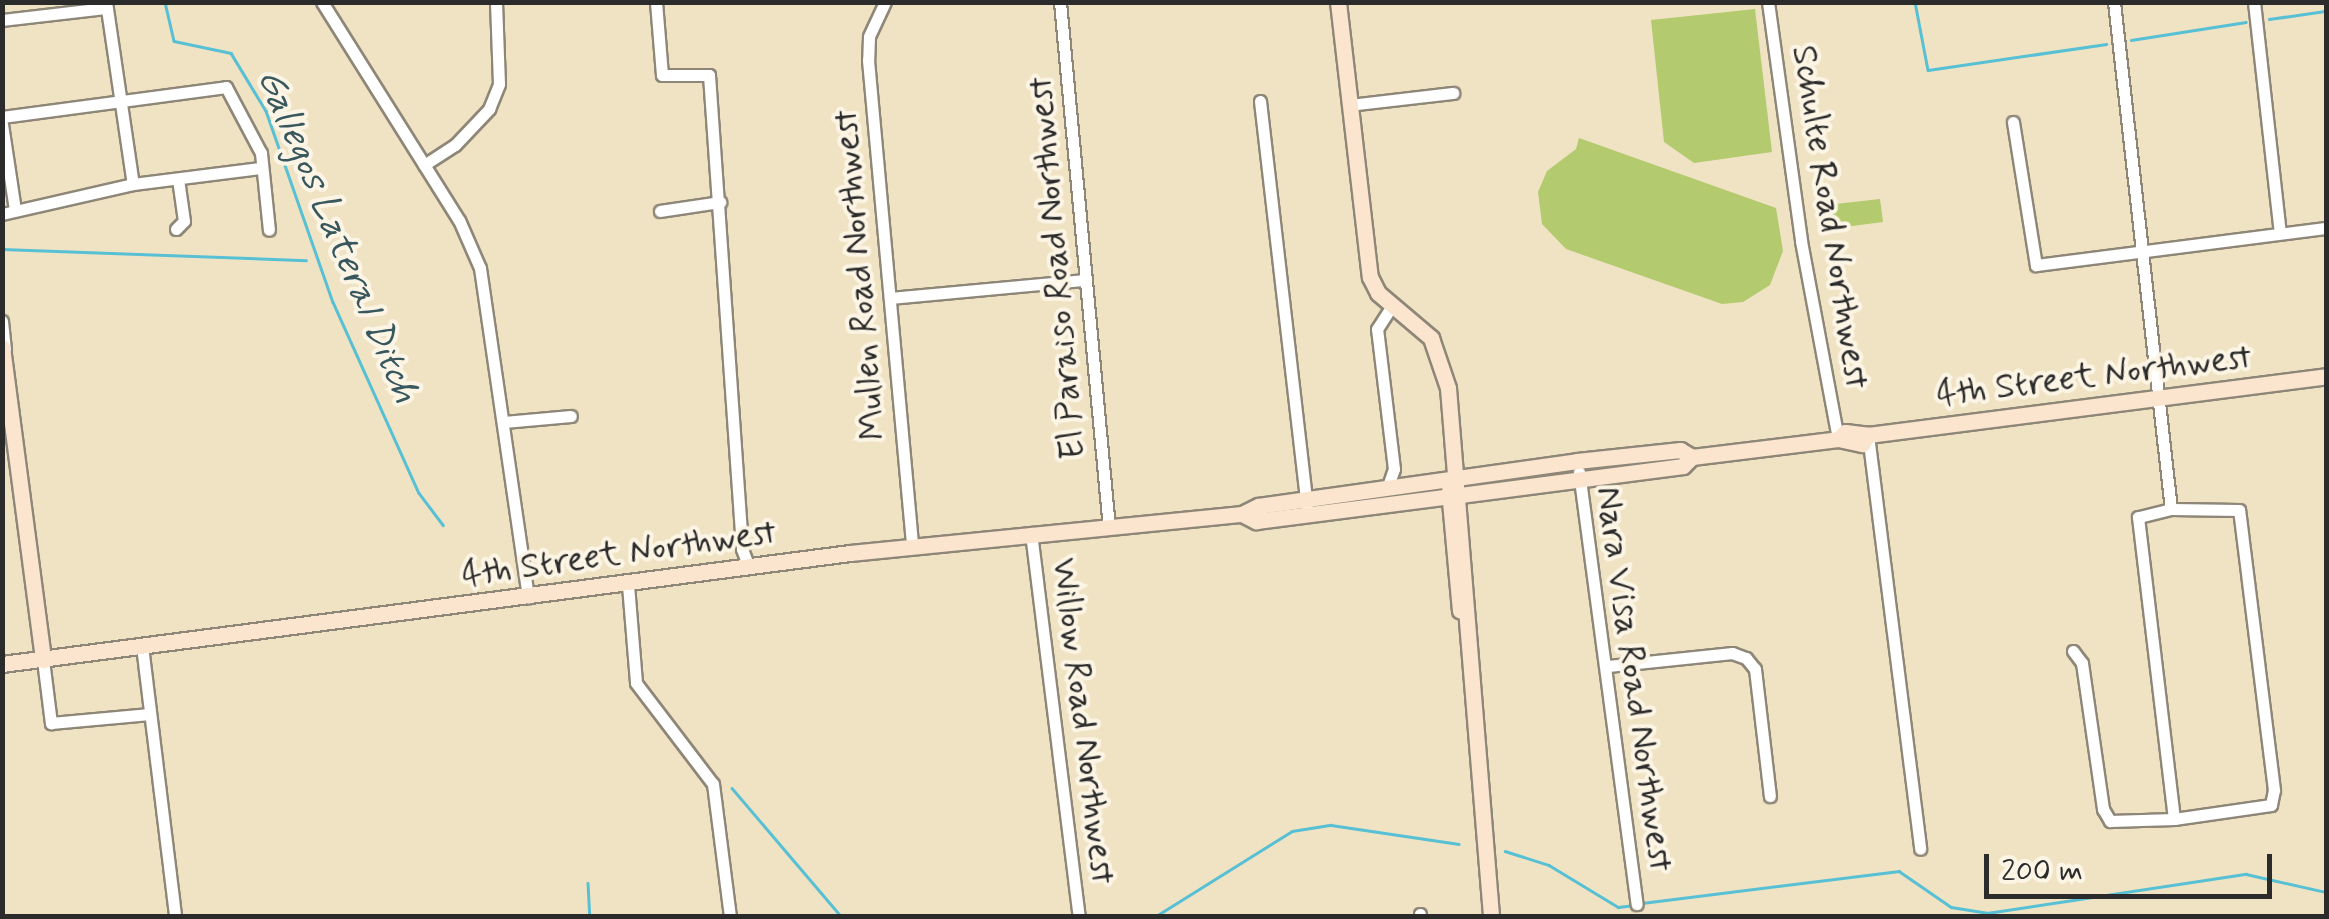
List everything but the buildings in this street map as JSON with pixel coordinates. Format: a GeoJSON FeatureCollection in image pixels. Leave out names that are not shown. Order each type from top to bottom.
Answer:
{"type":"FeatureCollection","features":[{"type":"Feature","properties":{"kind":"main road"},"geometry":{"type":"LineString","coordinates":[[1338,2],[1370,277],[1392,306],[1432,338],[1442,372],[1466,635],[1474,756],[1469,770],[1477,804],[1490,916]]}},
{"type":"Feature","properties":{"kind":"main road"},"geometry":{"type":"LineString","coordinates":[[4,348],[43,660]]}},
{"type":"Feature","properties":{"kind":"main road","name":"4th Street Northwest"},"geometry":{"type":"LineString","coordinates":[[1307,506],[1342,510],[1578,469],[1683,466],[1692,457],[1838,440],[1845,432],[1868,435],[2326,376]]}},
{"type":"Feature","properties":{"kind":"main road","name":"4th Street Northwest"},"geometry":{"type":"LineString","coordinates":[[2,664],[912,546],[1242,514],[1256,521],[1387,489],[1453,488]]}},
{"type":"Feature","properties":{"kind":"street"},"geometry":{"type":"LineString","coordinates":[[322,2],[424,165],[480,268],[528,598]]}},
{"type":"Feature","properties":{"kind":"street"},"geometry":{"type":"LineString","coordinates":[[424,165],[455,145],[489,109],[500,84],[496,2]]}},
{"type":"Feature","properties":{"kind":"street"},"geometry":{"type":"LineString","coordinates":[[656,2],[662,75],[709,75],[742,550],[750,567]]}},
{"type":"Feature","properties":{"kind":"street","name":"Mullen Road Northwest"},"geometry":{"type":"LineString","coordinates":[[885,2],[869,37],[868,60],[912,546]]}},
{"type":"Feature","properties":{"kind":"street","name":"El Paraiso Road Northwest"},"geometry":{"type":"LineString","coordinates":[[1060,2],[1109,528]]}},
{"type":"Feature","properties":{"kind":"street","name":"Schulte Road Northwest"},"geometry":{"type":"LineString","coordinates":[[1768,2],[1800,241],[1838,440]]}},
{"type":"Feature","properties":{"kind":"street"},"geometry":{"type":"LineString","coordinates":[[2114,2],[2170,509]]}},
{"type":"Feature","properties":{"kind":"street"},"geometry":{"type":"LineString","coordinates":[[2254,2],[2280,234]]}},
{"type":"Feature","properties":{"kind":"street"},"geometry":{"type":"LineString","coordinates":[[2,20],[106,5],[133,184]]}},
{"type":"Feature","properties":{"kind":"street"},"geometry":{"type":"LineString","coordinates":[[261,174],[133,184],[9,212],[2,120],[226,86],[262,153],[269,230]]}},
{"type":"Feature","properties":{"kind":"street"},"geometry":{"type":"LineString","coordinates":[[1350,105],[1453,93]]}},
{"type":"Feature","properties":{"kind":"street"},"geometry":{"type":"LineString","coordinates":[[1260,101],[1307,506]]}},
{"type":"Feature","properties":{"kind":"street"},"geometry":{"type":"LineString","coordinates":[[2012,122],[2036,264],[2326,228]]}},
{"type":"Feature","properties":{"kind":"street"},"geometry":{"type":"LineString","coordinates":[[176,229],[184,221],[178,179]]}},
{"type":"Feature","properties":{"kind":"street"},"geometry":{"type":"LineString","coordinates":[[660,211],[720,202]]}},
{"type":"Feature","properties":{"kind":"street"},"geometry":{"type":"LineString","coordinates":[[890,298],[1086,280]]}},
{"type":"Feature","properties":{"kind":"street"},"geometry":{"type":"LineString","coordinates":[[1387,489],[1393,459],[1377,336],[1392,306]]}},
{"type":"Feature","properties":{"kind":"street"},"geometry":{"type":"LineString","coordinates":[[2,321],[4,348]]}},
{"type":"Feature","properties":{"kind":"street"},"geometry":{"type":"LineString","coordinates":[[504,422],[571,416]]}},
{"type":"Feature","properties":{"kind":"street","name":"Schulte Road Northwest"},"geometry":{"type":"LineString","coordinates":[[1868,435],[1920,849]]}},
{"type":"Feature","properties":{"kind":"street","name":"Nara Visa Road Northwest"},"geometry":{"type":"LineString","coordinates":[[1578,469],[1608,666],[1636,904]]}},
{"type":"Feature","properties":{"kind":"street"},"geometry":{"type":"LineString","coordinates":[[2073,651],[2082,663],[2103,810],[2110,821],[2174,819],[2271,805],[2274,790],[2239,510],[2170,509],[2138,517],[2174,819]]}},
{"type":"Feature","properties":{"kind":"street","name":"Willow Road Northwest"},"geometry":{"type":"LineString","coordinates":[[1031,533],[1079,916]]}},
{"type":"Feature","properties":{"kind":"street"},"geometry":{"type":"LineString","coordinates":[[628,585],[636,684],[712,784],[730,916]]}},
{"type":"Feature","properties":{"kind":"street"},"geometry":{"type":"LineString","coordinates":[[142,646],[176,916]]}},
{"type":"Feature","properties":{"kind":"street"},"geometry":{"type":"LineString","coordinates":[[1608,666],[1732,653],[1746,658],[1754,669],[1770,796]]}},
{"type":"Feature","properties":{"kind":"street"},"geometry":{"type":"LineString","coordinates":[[43,660],[52,724],[150,714]]}},
{"type":"Feature","properties":{"kind":"green space"},"geometry":{"type":"Polygon","coordinates":[[[1755,9],[1772,152],[1694,163],[1664,142],[1651,20],[1755,9]]]}},
{"type":"Feature","properties":{"kind":"green space"},"geometry":{"type":"Polygon","coordinates":[[[1579,138],[1776,208],[1783,251],[1770,285],[1743,302],[1722,304],[1566,249],[1542,224],[1538,192],[1547,171],[1576,149],[1579,138]]]}},
{"type":"Feature","properties":{"kind":"green space"},"geometry":{"type":"Polygon","coordinates":[[[1880,199],[1883,222],[1829,229],[1826,205],[1880,199]]]}},
{"type":"Feature","properties":{"kind":"waterway","name":"Gallegos Lateral Ditch"},"geometry":{"type":"LineString","coordinates":[[165,2],[174,41],[231,53],[266,111],[333,302],[419,493],[443,525]]}},
{"type":"Feature","properties":{"kind":"waterway"},"geometry":{"type":"LineString","coordinates":[[1915,2],[1928,70],[2106,44]]}},
{"type":"Feature","properties":{"kind":"waterway"},"geometry":{"type":"LineString","coordinates":[[2269,19],[2326,11]]}},
{"type":"Feature","properties":{"kind":"waterway"},"geometry":{"type":"LineString","coordinates":[[2131,40],[2246,22]]}},
{"type":"Feature","properties":{"kind":"waterway"},"geometry":{"type":"LineString","coordinates":[[2,249],[306,260]]}},
{"type":"Feature","properties":{"kind":"waterway"},"geometry":{"type":"LineString","coordinates":[[732,788],[841,916]]}},
{"type":"Feature","properties":{"kind":"waterway"},"geometry":{"type":"LineString","coordinates":[[1156,916],[1292,831],[1331,825],[1459,844]]}},
{"type":"Feature","properties":{"kind":"waterway"},"geometry":{"type":"LineString","coordinates":[[1505,851],[1549,865],[1618,907],[1634,905]]}},
{"type":"Feature","properties":{"kind":"waterway"},"geometry":{"type":"LineString","coordinates":[[1642,903],[1899,871],[1951,907],[1987,913],[2246,874],[2326,892]]}},
{"type":"Feature","properties":{"kind":"waterway"},"geometry":{"type":"LineString","coordinates":[[588,883],[590,916]]}}]}
